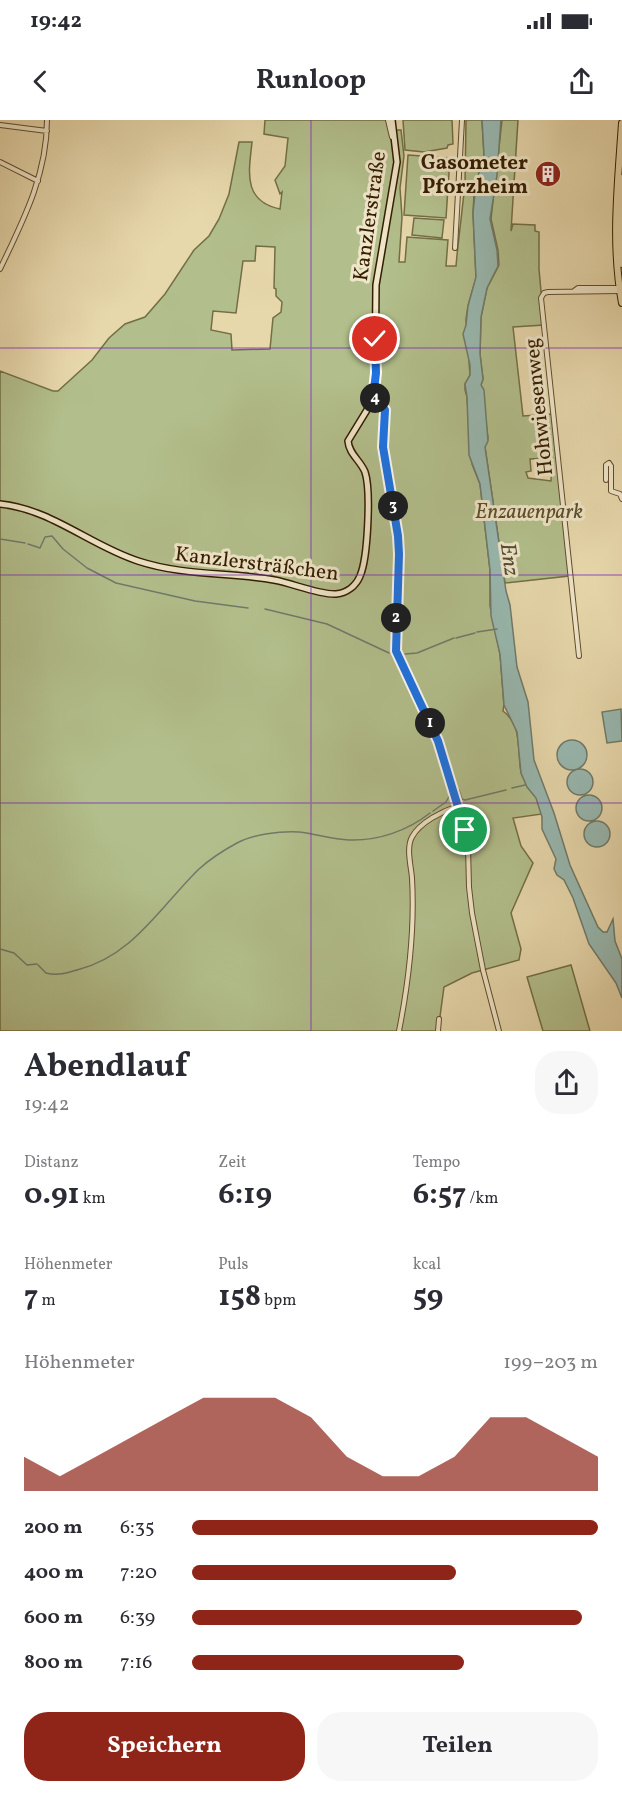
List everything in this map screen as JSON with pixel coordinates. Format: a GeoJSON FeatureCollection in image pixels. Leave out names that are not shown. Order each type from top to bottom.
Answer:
{"type":"FeatureCollection","features":[{"type":"Feature","properties":{"kind":"main road","name":"Kanzlerstraße"},"geometry":{"type":"LineString","coordinates":[[371,400],[376,373],[374,307],[376,285],[397,162],[390,120]]}},
{"type":"Feature","properties":{"kind":"main road"},"geometry":{"type":"LineString","coordinates":[[622,124],[615,250],[622,303]]}},
{"type":"Feature","properties":{"kind":"main road"},"geometry":{"type":"LineString","coordinates":[[622,178],[620,186],[622,264]]}},
{"type":"Feature","properties":{"kind":"main road","name":"Kanzlersträßchen"},"geometry":{"type":"LineString","coordinates":[[0,504],[44,515],[109,549],[155,566],[205,575],[270,579],[327,593],[344,593],[356,584],[362,570],[367,516],[365,473],[350,451],[348,441],[371,400]]}},
{"type":"Feature","properties":{"kind":"street"},"geometry":{"type":"LineString","coordinates":[[0,269],[42,169],[47,120]]}},
{"type":"Feature","properties":{"kind":"street"},"geometry":{"type":"LineString","coordinates":[[390,120],[393,144]]}},
{"type":"Feature","properties":{"kind":"street"},"geometry":{"type":"LineString","coordinates":[[455,248],[462,120]]}},
{"type":"Feature","properties":{"kind":"street"},"geometry":{"type":"LineString","coordinates":[[0,125],[47,131]]}},
{"type":"Feature","properties":{"kind":"street"},"geometry":{"type":"LineString","coordinates":[[0,162],[38,181]]}},
{"type":"Feature","properties":{"kind":"street","name":"Hohwiesenweg"},"geometry":{"type":"LineString","coordinates":[[579,656],[541,300],[544,293],[548,292],[621,290]]}},
{"type":"Feature","properties":{"kind":"street"},"geometry":{"type":"LineString","coordinates":[[371,400],[382,411],[384,419],[383,447],[394,507],[399,554],[396,651],[438,741],[458,806],[468,847],[472,913],[485,980],[499,1031]]}},
{"type":"Feature","properties":{"kind":"street"},"geometry":{"type":"LineString","coordinates":[[606,480],[606,465],[609,463],[611,491],[620,494],[622,498]]}},
{"type":"Feature","properties":{"kind":"street"},"geometry":{"type":"LineString","coordinates":[[399,1031],[411,946],[410,842],[414,834],[428,822],[458,806]]}},
{"type":"Feature","properties":{"kind":"street"},"geometry":{"type":"LineString","coordinates":[[438,1031],[439,1019]]}},
{"type":"Feature","properties":{"kind":"green space"},"geometry":{"type":"Polygon","coordinates":[[[265,120],[390,120],[392,130],[401,130],[404,156],[400,188],[402,217],[399,262],[405,262],[407,237],[448,240],[446,266],[456,266],[465,184],[466,120],[482,120],[484,155],[474,195],[476,278],[466,319],[470,375],[465,384],[465,390],[472,464],[480,484],[490,570],[490,606],[500,654],[503,711],[514,724],[522,776],[536,796],[542,814],[513,818],[521,846],[533,863],[511,913],[521,949],[519,960],[472,973],[444,987],[438,1031],[0,1031],[0,371],[58,391],[92,360],[109,338],[125,324],[145,317],[165,294],[194,250],[209,236],[219,219],[229,194],[239,142],[252,142],[250,174],[254,192],[268,205],[280,209],[282,192],[280,194],[275,180],[285,166],[288,138],[264,134],[265,120]],[[256,246],[255,261],[243,261],[236,313],[213,311],[211,330],[231,334],[232,350],[270,349],[273,318],[281,312],[282,302],[276,296],[274,288],[275,247],[256,246]]]}},
{"type":"Feature","properties":{"kind":"green space"},"geometry":{"type":"Polygon","coordinates":[[[403,120],[452,120],[453,144],[448,145],[447,148],[424,152],[405,150],[403,120]]]}},
{"type":"Feature","properties":{"kind":"green space","name":"Enzauenpark"},"geometry":{"type":"Polygon","coordinates":[[[502,120],[518,120],[511,231],[513,224],[535,225],[535,231],[539,232],[539,269],[544,325],[513,327],[523,416],[552,414],[569,576],[505,583],[485,447],[488,438],[481,385],[483,379],[480,354],[481,317],[487,288],[499,265],[491,219],[502,120]],[[552,458],[530,459],[531,471],[526,472],[528,478],[551,481],[552,458]]]}},
{"type":"Feature","properties":{"kind":"green space"},"geometry":{"type":"Polygon","coordinates":[[[408,155],[450,158],[446,218],[404,215],[408,155]]]}},
{"type":"Feature","properties":{"kind":"green space"},"geometry":{"type":"Polygon","coordinates":[[[414,218],[444,220],[442,238],[412,235],[414,218]]]}},
{"type":"Feature","properties":{"kind":"green space"},"geometry":{"type":"Polygon","coordinates":[[[571,965],[590,1031],[543,1031],[527,977],[571,965]]]}},
{"type":"Feature","properties":{"kind":"water"},"geometry":{"type":"Polygon","coordinates":[[[482,120],[501,120],[497,175],[490,219],[498,266],[487,288],[481,317],[480,354],[483,379],[481,385],[484,390],[488,441],[485,447],[510,605],[517,667],[528,702],[534,760],[570,865],[598,927],[603,932],[607,932],[613,919],[615,941],[622,959],[622,998],[616,983],[589,944],[573,898],[564,880],[557,875],[554,869],[556,859],[542,829],[542,817],[536,798],[527,787],[521,773],[517,732],[504,705],[500,654],[491,616],[490,570],[480,484],[469,455],[465,384],[470,375],[470,365],[463,334],[476,277],[473,213],[476,183],[484,155],[482,120]]]}},
{"type":"Feature","properties":{"kind":"water"},"geometry":{"type":"Polygon","coordinates":[[[621,709],[622,741],[607,743],[602,712],[621,709]]]}},
{"type":"Feature","properties":{"kind":"water"},"geometry":{"type":"Polygon","coordinates":[[[572,740],[578,741],[586,749],[586,761],[578,769],[572,770],[566,769],[558,761],[557,755],[558,749],[566,741],[572,740]]]}},
{"type":"Feature","properties":{"kind":"water"},"geometry":{"type":"Polygon","coordinates":[[[580,769],[589,773],[593,782],[589,791],[580,795],[571,791],[567,782],[571,773],[580,769]]]}},
{"type":"Feature","properties":{"kind":"water"},"geometry":{"type":"Polygon","coordinates":[[[589,795],[598,799],[602,808],[598,817],[589,821],[580,817],[576,808],[580,799],[589,795]]]}},
{"type":"Feature","properties":{"kind":"water"},"geometry":{"type":"Polygon","coordinates":[[[597,821],[606,825],[610,834],[606,843],[597,847],[588,843],[584,834],[588,825],[597,821]]]}},
{"type":"Feature","properties":{"kind":"waterway"},"geometry":{"type":"LineString","coordinates":[[28,544],[40,548],[45,537],[52,536],[63,549],[87,568],[116,583],[195,601],[248,608]]}},
{"type":"Feature","properties":{"kind":"waterway"},"geometry":{"type":"LineString","coordinates":[[0,539],[25,543]]}},
{"type":"Feature","properties":{"kind":"waterway"},"geometry":{"type":"LineString","coordinates":[[265,609],[327,624],[389,653]]}},
{"type":"Feature","properties":{"kind":"waterway"},"geometry":{"type":"LineString","coordinates":[[477,632],[497,629]]}},
{"type":"Feature","properties":{"kind":"waterway"},"geometry":{"type":"LineString","coordinates":[[456,638],[475,633]]}},
{"type":"Feature","properties":{"kind":"waterway"},"geometry":{"type":"LineString","coordinates":[[405,654],[417,653],[454,638]]}},
{"type":"Feature","properties":{"kind":"waterway"},"geometry":{"type":"LineString","coordinates":[[512,788],[525,785]]}},
{"type":"Feature","properties":{"kind":"waterway"},"geometry":{"type":"LineString","coordinates":[[456,789],[465,800],[506,790]]}},
{"type":"Feature","properties":{"kind":"waterway"},"geometry":{"type":"LineString","coordinates":[[433,811],[446,802],[452,791]]}},
{"type":"Feature","properties":{"kind":"waterway"},"geometry":{"type":"LineString","coordinates":[[38,965],[46,973],[62,974],[97,963],[114,954],[130,942],[207,862],[251,837],[292,832],[343,839],[371,839],[402,830],[430,813]]}},
{"type":"Feature","properties":{"kind":"waterway"},"geometry":{"type":"LineString","coordinates":[[0,949],[14,953],[27,965],[37,964]]}},
{"type":"Feature","properties":{"kind":"place","name":"Gasometer Pforzheim"},"geometry":{"type":"Point","coordinates":[548,174]}},
{"type":"Feature","properties":{"kind":"route"},"geometry":{"type":"LineString","coordinates":[[375,339],[376,373],[373,398],[385,410],[383,447],[398,536],[396,651],[438,741],[465,830]]}},
{"type":"Feature","properties":{"kind":"water label","name":"Enz"},"geometry":{"type":"Point","coordinates":[511,559]}}]}
